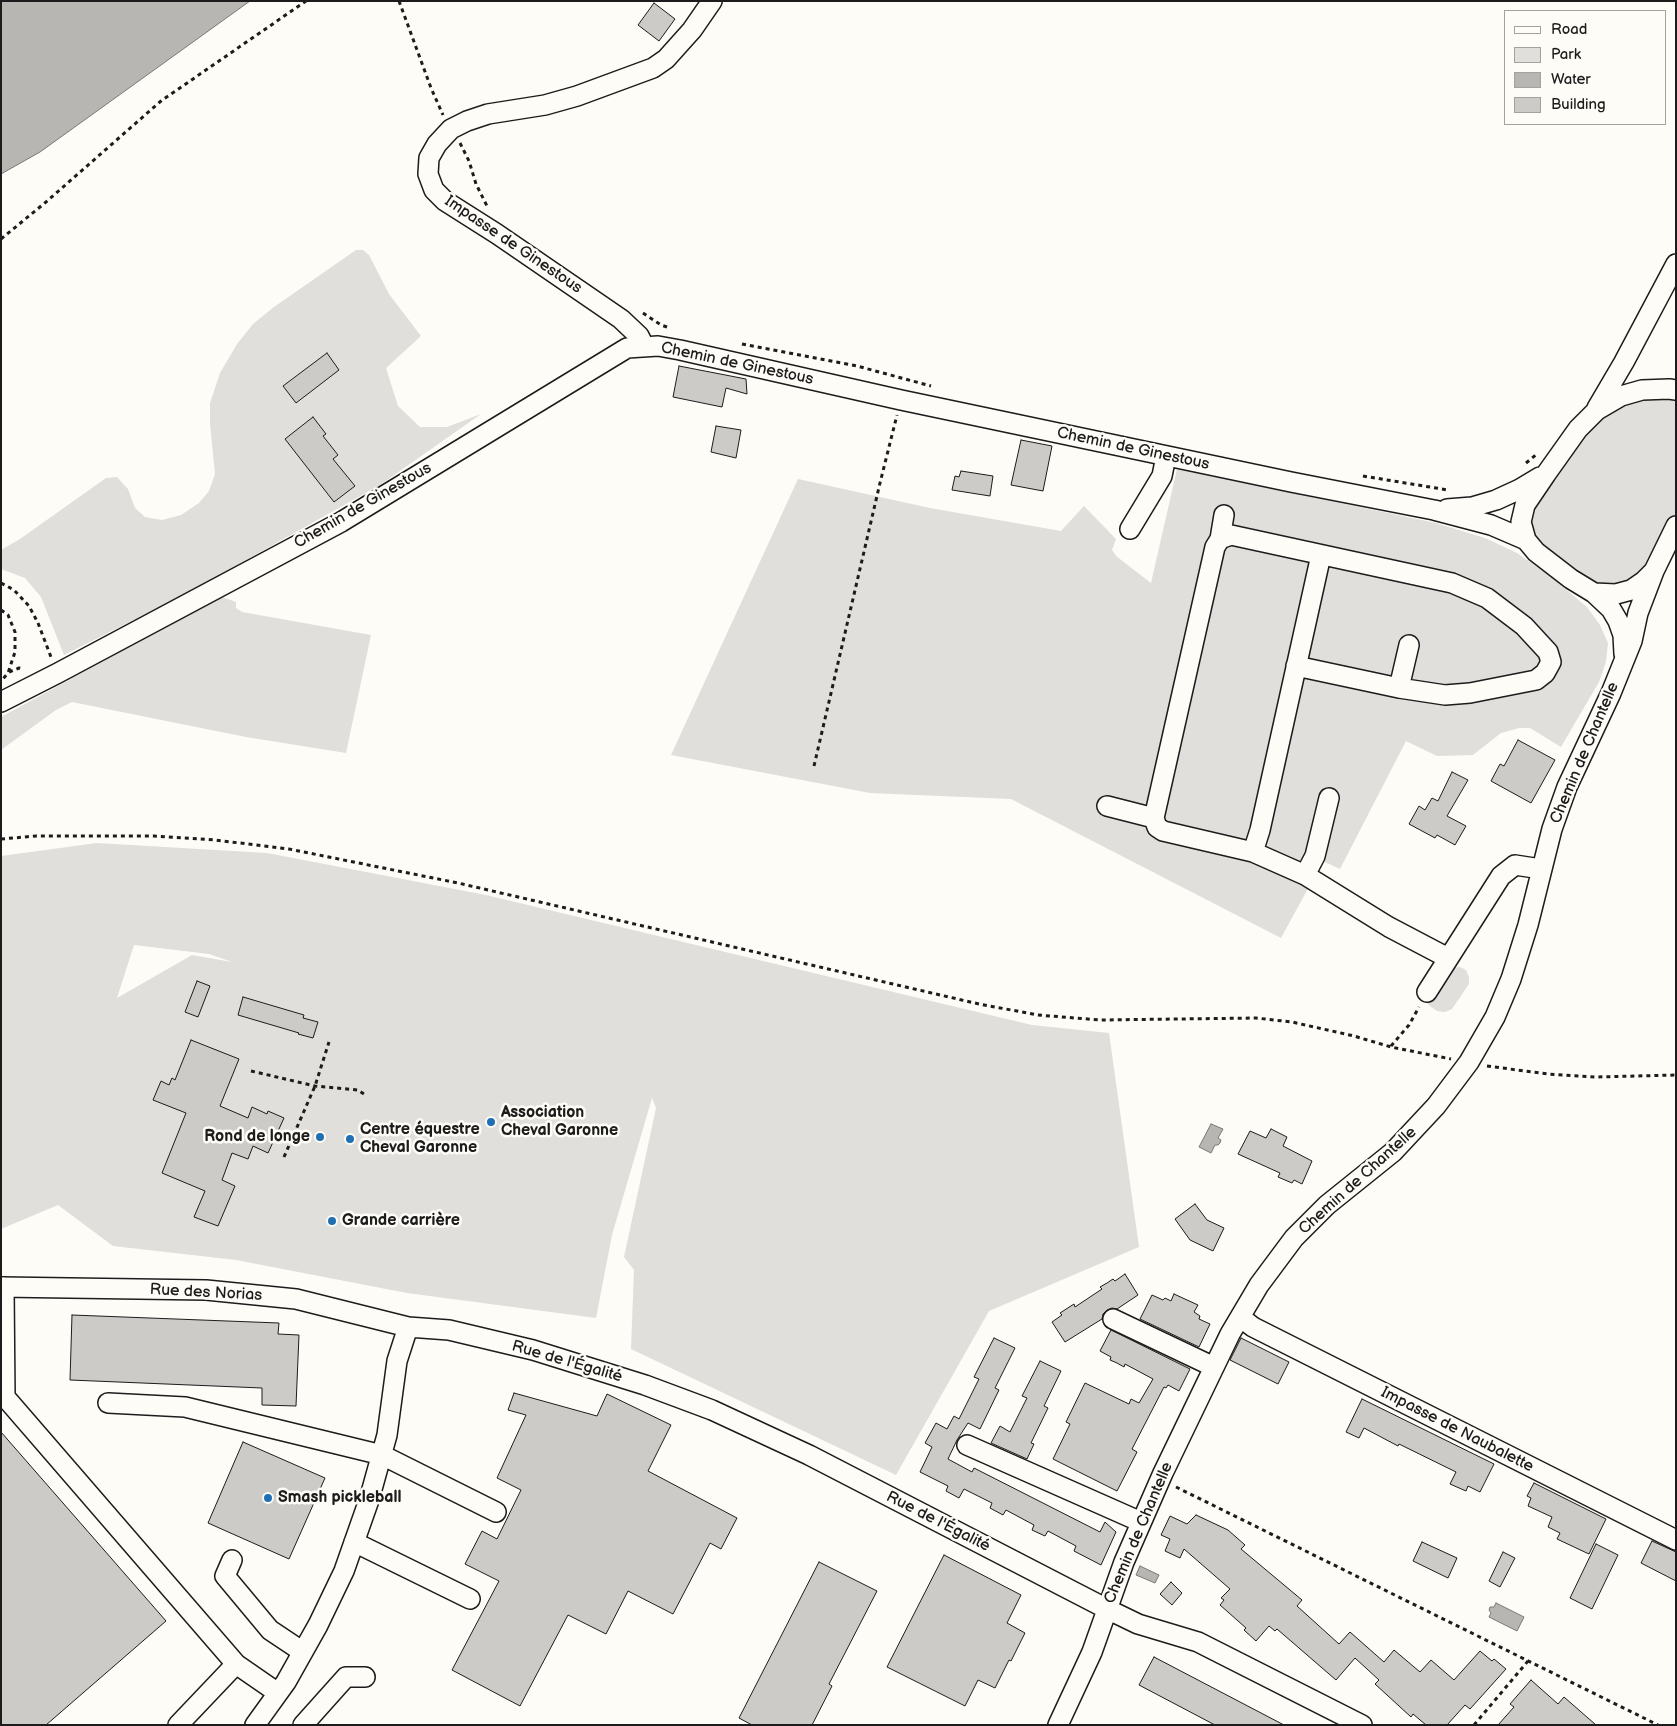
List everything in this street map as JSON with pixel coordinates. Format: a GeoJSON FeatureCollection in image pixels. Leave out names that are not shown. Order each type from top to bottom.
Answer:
{"type":"FeatureCollection","features":[{"type":"Feature","properties":{"kind":"street","name":"Impasse de Ginestous"},"geometry":{"type":"LineString","coordinates":[[644,346],[639,336],[620,319],[497,234],[445,201],[434,190],[428,174],[429,158],[451,129],[467,121],[488,114],[545,105],[577,96],[653,68],[666,59],[686,37],[712,1]]}},
{"type":"Feature","properties":{"kind":"street"},"geometry":{"type":"LineString","coordinates":[[1597,410],[1676,264]]}},
{"type":"Feature","properties":{"kind":"street","name":"Chemin de Ginestous"},"geometry":{"type":"LineString","coordinates":[[1,702],[341,522],[627,348],[644,346],[658,346],[680,350],[901,400],[1434,510],[1491,525],[1526,540]]}},
{"type":"Feature","properties":{"kind":"street"},"geometry":{"type":"LineString","coordinates":[[1624,362],[1630,378],[1642,390]]}},
{"type":"Feature","properties":{"kind":"street","name":"Chemin de Ginestous"},"geometry":{"type":"LineString","coordinates":[[1594,593],[1571,579],[1536,552],[1526,540],[1521,522],[1525,505],[1578,429],[1597,410],[1621,396],[1642,390],[1669,388],[1676,390]]}},
{"type":"Feature","properties":{"kind":"street"},"geometry":{"type":"LineString","coordinates":[[1130,529],[1162,476],[1166,456]]}},
{"type":"Feature","properties":{"kind":"street","name":"Chemin de Ginestous"},"geometry":{"type":"LineString","coordinates":[[1434,510],[1472,507],[1496,500],[1546,474]]}},
{"type":"Feature","properties":{"kind":"street"},"geometry":{"type":"LineString","coordinates":[[1224,515],[1220,539],[1215,546],[1154,818],[1156,827],[1163,831],[1254,852],[1305,875],[1389,927],[1448,958]]}},
{"type":"Feature","properties":{"kind":"street"},"geometry":{"type":"LineString","coordinates":[[1594,593],[1616,594],[1631,590],[1644,581],[1654,571],[1676,526]]}},
{"type":"Feature","properties":{"kind":"street"},"geometry":{"type":"LineString","coordinates":[[1220,539],[1231,535],[1452,583],[1487,598],[1524,626],[1548,652],[1551,662],[1545,673],[1536,680],[1479,691],[1445,694],[1399,688],[1296,666]]}},
{"type":"Feature","properties":{"kind":"street"},"geometry":{"type":"LineString","coordinates":[[1254,852],[1321,555]]}},
{"type":"Feature","properties":{"kind":"street","name":"Chemin de Chantelle"},"geometry":{"type":"LineString","coordinates":[[1058,1725],[1092,1652],[1124,1562],[1160,1479],[1214,1367],[1259,1286],[1294,1238],[1328,1206],[1393,1152],[1436,1106],[1469,1062],[1495,1017],[1511,979],[1528,925],[1552,829],[1570,779],[1611,693],[1632,641],[1638,613],[1654,571]]}},
{"type":"Feature","properties":{"kind":"street","name":"Chemin de Chantelle"},"geometry":{"type":"LineString","coordinates":[[1594,593],[1611,609],[1618,621],[1623,635],[1625,658]]}},
{"type":"Feature","properties":{"kind":"street"},"geometry":{"type":"LineString","coordinates":[[1399,688],[1409,645]]}},
{"type":"Feature","properties":{"kind":"street"},"geometry":{"type":"LineString","coordinates":[[1305,875],[1315,856],[1329,798]]}},
{"type":"Feature","properties":{"kind":"street"},"geometry":{"type":"LineString","coordinates":[[1107,806],[1154,818]]}},
{"type":"Feature","properties":{"kind":"street"},"geometry":{"type":"LineString","coordinates":[[1427,992],[1501,876],[1515,865],[1542,869]]}},
{"type":"Feature","properties":{"kind":"street"},"geometry":{"type":"LineString","coordinates":[[3,1287],[5,1397],[236,1664],[278,1693]]}},
{"type":"Feature","properties":{"kind":"street","name":"Rue des Norias"},"geometry":{"type":"LineString","coordinates":[[3,1287],[206,1290],[296,1299],[408,1328]]}},
{"type":"Feature","properties":{"kind":"street","name":"Impasse de Naubalette"},"geometry":{"type":"LineString","coordinates":[[1240,1318],[1253,1327],[1676,1540]]}},
{"type":"Feature","properties":{"kind":"street"},"geometry":{"type":"LineString","coordinates":[[1113,1319],[1214,1367]]}},
{"type":"Feature","properties":{"kind":"street"},"geometry":{"type":"LineString","coordinates":[[256,1725],[303,1652],[344,1571],[369,1500],[382,1455],[387,1435],[397,1361],[408,1328]]}},
{"type":"Feature","properties":{"kind":"street","name":"Rue de l'Égalité"},"geometry":{"type":"LineString","coordinates":[[408,1328],[449,1330],[533,1350],[645,1385],[712,1410],[809,1455],[1106,1609],[1138,1624],[1198,1642],[1362,1725]]}},
{"type":"Feature","properties":{"kind":"street"},"geometry":{"type":"LineString","coordinates":[[108,1403],[185,1407],[382,1455],[496,1512]]}},
{"type":"Feature","properties":{"kind":"street"},"geometry":{"type":"LineString","coordinates":[[967,1445],[1141,1522]]}},
{"type":"Feature","properties":{"kind":"street"},"geometry":{"type":"LineString","coordinates":[[354,1542],[470,1599]]}},
{"type":"Feature","properties":{"kind":"street"},"geometry":{"type":"LineString","coordinates":[[232,1560],[225,1576],[270,1630],[303,1652]]}},
{"type":"Feature","properties":{"kind":"street"},"geometry":{"type":"LineString","coordinates":[[178,1725],[236,1664]]}},
{"type":"Feature","properties":{"kind":"street"},"geometry":{"type":"LineString","coordinates":[[304,1725],[346,1677],[365,1677]]}},
{"type":"Feature","properties":{"kind":"path"},"geometry":{"type":"LineString","coordinates":[[1,239],[161,101],[306,1]]}},
{"type":"Feature","properties":{"kind":"path"},"geometry":{"type":"LineString","coordinates":[[399,1],[430,88],[451,129],[456,134],[469,161],[476,184],[492,211]]}},
{"type":"Feature","properties":{"kind":"path"},"geometry":{"type":"LineString","coordinates":[[637,310],[661,325],[673,329]]}},
{"type":"Feature","properties":{"kind":"path"},"geometry":{"type":"LineString","coordinates":[[740,344],[857,366],[933,387]]}},
{"type":"Feature","properties":{"kind":"path"},"geometry":{"type":"LineString","coordinates":[[814,766],[901,400]]}},
{"type":"Feature","properties":{"kind":"path"},"geometry":{"type":"LineString","coordinates":[[1520,468],[1538,453]]}},
{"type":"Feature","properties":{"kind":"path"},"geometry":{"type":"LineString","coordinates":[[1362,476],[1456,490]]}},
{"type":"Feature","properties":{"kind":"path"},"geometry":{"type":"LineString","coordinates":[[1,583],[14,590],[30,606],[52,658]]}},
{"type":"Feature","properties":{"kind":"path"},"geometry":{"type":"LineString","coordinates":[[1,610],[8,615],[15,632],[15,652],[8,673],[1,681]]}},
{"type":"Feature","properties":{"kind":"path"},"geometry":{"type":"LineString","coordinates":[[1,839],[45,836],[154,836],[215,840],[289,849],[458,883],[978,1004],[1021,1012],[1100,1020],[1256,1018],[1292,1022],[1354,1036],[1391,1047],[1454,1059]]}},
{"type":"Feature","properties":{"kind":"path"},"geometry":{"type":"LineString","coordinates":[[1391,1047],[1409,1025],[1427,992]]}},
{"type":"Feature","properties":{"kind":"path"},"geometry":{"type":"LineString","coordinates":[[284,1157],[314,1086],[329,1042]]}},
{"type":"Feature","properties":{"kind":"path"},"geometry":{"type":"LineString","coordinates":[[1483,1065],[1548,1074],[1596,1077],[1676,1075]]}},
{"type":"Feature","properties":{"kind":"path"},"geometry":{"type":"LineString","coordinates":[[251,1070],[314,1086],[358,1090],[364,1094]]}},
{"type":"Feature","properties":{"kind":"path"},"geometry":{"type":"LineString","coordinates":[[1160,1479],[1658,1725]]}},
{"type":"Feature","properties":{"kind":"path"},"geometry":{"type":"LineString","coordinates":[[1474,1725],[1528,1661]]}},
{"type":"Feature","properties":{"kind":"green space"},"geometry":{"type":"Polygon","coordinates":[[[356,250],[363,250],[369,255],[389,294],[421,336],[386,368],[398,406],[420,427],[447,427],[481,414],[380,485],[185,594],[64,655],[41,597],[25,578],[1,569],[1,550],[20,539],[106,478],[117,477],[128,489],[135,508],[145,517],[162,520],[181,515],[199,503],[209,491],[215,474],[210,403],[220,373],[237,344],[253,324],[274,307],[356,250]]]}},
{"type":"Feature","properties":{"kind":"green space"},"geometry":{"type":"Polygon","coordinates":[[[1676,396],[1676,514],[1651,565],[1641,576],[1612,587],[1586,582],[1528,534],[1529,512],[1598,416],[1629,400],[1676,396]]]}},
{"type":"Feature","properties":{"kind":"green space"},"geometry":{"type":"Polygon","coordinates":[[[1177,469],[1436,523],[1485,538],[1517,553],[1551,577],[1587,607],[1600,625],[1608,643],[1606,662],[1599,682],[1561,747],[1530,728],[1519,728],[1501,733],[1473,755],[1437,756],[1406,741],[1340,869],[1323,861],[1281,938],[1011,799],[870,793],[671,755],[798,479],[930,508],[1061,531],[1084,506],[1116,539],[1112,550],[1116,556],[1151,583],[1177,469]]]}},
{"type":"Feature","properties":{"kind":"green space"},"geometry":{"type":"Polygon","coordinates":[[[222,597],[236,602],[236,608],[242,612],[371,635],[346,753],[246,737],[72,702],[56,710],[1,750],[1,717],[222,597]]]}},
{"type":"Feature","properties":{"kind":"green space"},"geometry":{"type":"Polygon","coordinates":[[[97,843],[267,853],[486,895],[1032,1025],[1109,1033],[1139,1247],[989,1311],[896,1475],[631,1349],[634,1270],[624,1257],[656,1108],[652,1098],[612,1235],[596,1318],[407,1293],[236,1260],[113,1246],[58,1205],[1,1229],[1,856],[97,843]],[[134,945],[117,998],[192,955],[232,962],[209,954],[134,945]]]}},
{"type":"Feature","properties":{"kind":"green space"},"geometry":{"type":"Polygon","coordinates":[[[1460,967],[1466,970],[1469,984],[1452,1009],[1445,1012],[1437,1011],[1427,1003],[1452,968],[1460,967]]]}},
{"type":"Feature","properties":{"kind":"water"},"geometry":{"type":"Polygon","coordinates":[[[1,1],[250,1],[40,152],[1,174],[1,1]]]}},
{"type":"Feature","properties":{"kind":"water"},"geometry":{"type":"Polygon","coordinates":[[[1211,1124],[1223,1129],[1218,1138],[1221,1140],[1220,1143],[1215,1145],[1211,1153],[1199,1147],[1211,1124]]]}},
{"type":"Feature","properties":{"kind":"water"},"geometry":{"type":"Polygon","coordinates":[[[1140,1566],[1159,1575],[1155,1583],[1136,1575],[1140,1566]]]}},
{"type":"Feature","properties":{"kind":"water"},"geometry":{"type":"Polygon","coordinates":[[[1496,1603],[1524,1617],[1517,1631],[1489,1617],[1491,1613],[1490,1607],[1494,1607],[1496,1603]]]}},
{"type":"Feature","properties":{"kind":"building"},"geometry":{"type":"Polygon","coordinates":[[[654,3],[675,19],[659,41],[638,25],[654,3]]]}},
{"type":"Feature","properties":{"kind":"building"},"geometry":{"type":"Polygon","coordinates":[[[327,353],[339,370],[296,403],[283,386],[327,353]]]}},
{"type":"Feature","properties":{"kind":"building"},"geometry":{"type":"Polygon","coordinates":[[[679,366],[746,379],[747,394],[726,388],[722,407],[673,397],[679,366]]]}},
{"type":"Feature","properties":{"kind":"building"},"geometry":{"type":"Polygon","coordinates":[[[313,417],[326,434],[323,436],[338,455],[333,459],[355,486],[334,502],[285,439],[313,417]]]}},
{"type":"Feature","properties":{"kind":"building"},"geometry":{"type":"Polygon","coordinates":[[[716,426],[741,430],[736,458],[711,452],[716,426]]]}},
{"type":"Feature","properties":{"kind":"building"},"geometry":{"type":"Polygon","coordinates":[[[1021,440],[1052,446],[1043,491],[1011,485],[1021,440]]]}},
{"type":"Feature","properties":{"kind":"building"},"geometry":{"type":"Polygon","coordinates":[[[961,471],[993,476],[990,496],[952,490],[955,476],[959,477],[961,471]]]}},
{"type":"Feature","properties":{"kind":"building"},"geometry":{"type":"Polygon","coordinates":[[[1518,740],[1555,760],[1531,803],[1491,781],[1500,764],[1504,766],[1518,740]]]}},
{"type":"Feature","properties":{"kind":"building"},"geometry":{"type":"Polygon","coordinates":[[[1452,772],[1468,780],[1447,816],[1466,826],[1455,845],[1437,835],[1435,838],[1409,824],[1419,806],[1425,810],[1432,798],[1438,801],[1452,772]]]}},
{"type":"Feature","properties":{"kind":"building"},"geometry":{"type":"Polygon","coordinates":[[[197,981],[210,986],[198,1017],[185,1012],[197,981]]]}},
{"type":"Feature","properties":{"kind":"building"},"geometry":{"type":"Polygon","coordinates":[[[243,997],[304,1015],[303,1018],[318,1022],[313,1038],[238,1015],[243,997]]]}},
{"type":"Feature","properties":{"kind":"building"},"geometry":{"type":"Polygon","coordinates":[[[191,1040],[239,1059],[220,1106],[248,1118],[252,1107],[267,1114],[268,1111],[284,1118],[268,1153],[253,1146],[248,1159],[232,1153],[222,1180],[235,1186],[218,1226],[194,1217],[205,1191],[162,1173],[186,1113],[153,1100],[161,1081],[169,1085],[172,1078],[175,1080],[191,1040]]]}},
{"type":"Feature","properties":{"kind":"building"},"geometry":{"type":"Polygon","coordinates":[[[1271,1129],[1287,1137],[1283,1146],[1312,1161],[1302,1184],[1294,1180],[1292,1183],[1278,1177],[1280,1173],[1238,1154],[1250,1131],[1266,1138],[1271,1129]]]}},
{"type":"Feature","properties":{"kind":"building"},"geometry":{"type":"Polygon","coordinates":[[[1195,1204],[1207,1220],[1224,1228],[1213,1251],[1190,1240],[1175,1219],[1195,1204]]]}},
{"type":"Feature","properties":{"kind":"building"},"geometry":{"type":"Polygon","coordinates":[[[1125,1274],[1138,1295],[1117,1309],[1107,1310],[1103,1314],[1102,1319],[1065,1342],[1052,1322],[1062,1315],[1060,1313],[1074,1304],[1075,1307],[1102,1289],[1100,1287],[1113,1279],[1115,1281],[1125,1274]]]}},
{"type":"Feature","properties":{"kind":"building"},"geometry":{"type":"Polygon","coordinates":[[[1174,1294],[1198,1305],[1194,1312],[1200,1316],[1199,1319],[1210,1324],[1199,1347],[1140,1319],[1152,1295],[1171,1301],[1174,1294]]]}},
{"type":"Feature","properties":{"kind":"building"},"geometry":{"type":"Polygon","coordinates":[[[72,1315],[279,1323],[278,1334],[299,1335],[296,1406],[262,1405],[262,1388],[70,1380],[72,1315]]]}},
{"type":"Feature","properties":{"kind":"building"},"geometry":{"type":"Polygon","coordinates":[[[1111,1330],[1190,1369],[1179,1391],[1168,1385],[1166,1388],[1164,1387],[1132,1449],[1137,1452],[1117,1491],[1053,1459],[1070,1424],[1066,1422],[1085,1383],[1129,1404],[1131,1399],[1139,1403],[1153,1379],[1125,1364],[1124,1367],[1110,1360],[1111,1357],[1100,1351],[1111,1330]]]}},
{"type":"Feature","properties":{"kind":"building"},"geometry":{"type":"Polygon","coordinates":[[[994,1338],[1015,1348],[995,1388],[999,1390],[980,1429],[968,1423],[948,1459],[972,1472],[974,1468],[1100,1532],[1105,1522],[1116,1532],[1101,1565],[1074,1551],[1076,1546],[1048,1531],[1045,1536],[1032,1530],[1034,1525],[1006,1510],[1003,1515],[990,1508],[992,1503],[964,1489],[959,1498],[946,1491],[948,1486],[920,1472],[932,1447],[925,1443],[936,1423],[947,1429],[954,1416],[959,1419],[979,1379],[974,1377],[994,1338]]]}},
{"type":"Feature","properties":{"kind":"building"},"geometry":{"type":"Polygon","coordinates":[[[1241,1338],[1289,1362],[1278,1384],[1230,1360],[1241,1338]]]}},
{"type":"Feature","properties":{"kind":"building"},"geometry":{"type":"Polygon","coordinates":[[[1040,1361],[1061,1371],[1044,1406],[1048,1408],[1031,1443],[1034,1444],[1027,1459],[991,1443],[1000,1426],[1010,1432],[1027,1398],[1022,1396],[1040,1361]]]}},
{"type":"Feature","properties":{"kind":"building"},"geometry":{"type":"Polygon","coordinates":[[[514,1393],[597,1416],[607,1394],[671,1425],[648,1471],[737,1518],[721,1549],[710,1543],[673,1614],[628,1591],[606,1634],[568,1615],[520,1706],[452,1670],[499,1581],[465,1564],[482,1531],[497,1539],[521,1490],[497,1478],[526,1415],[508,1410],[514,1393]]]}},
{"type":"Feature","properties":{"kind":"building"},"geometry":{"type":"Polygon","coordinates":[[[1362,1399],[1494,1464],[1480,1492],[1468,1486],[1466,1491],[1450,1484],[1456,1472],[1399,1444],[1398,1446],[1364,1428],[1359,1438],[1346,1432],[1362,1399]]]}},
{"type":"Feature","properties":{"kind":"building"},"geometry":{"type":"Polygon","coordinates":[[[1,1432],[166,1621],[46,1725],[1,1725],[1,1432]]]}},
{"type":"Feature","properties":{"kind":"building"},"geometry":{"type":"Polygon","coordinates":[[[243,1442],[325,1478],[289,1559],[208,1523],[243,1442]]]}},
{"type":"Feature","properties":{"kind":"building"},"geometry":{"type":"Polygon","coordinates":[[[1534,1483],[1606,1519],[1589,1554],[1557,1539],[1560,1533],[1548,1527],[1552,1517],[1528,1506],[1531,1498],[1527,1496],[1534,1483]]]}},
{"type":"Feature","properties":{"kind":"building"},"geometry":{"type":"Polygon","coordinates":[[[1196,1515],[1228,1530],[1245,1545],[1241,1549],[1302,1600],[1297,1606],[1339,1644],[1350,1632],[1384,1662],[1394,1650],[1420,1672],[1431,1660],[1454,1680],[1480,1651],[1506,1669],[1470,1709],[1465,1705],[1447,1725],[1426,1725],[1413,1714],[1411,1717],[1375,1684],[1379,1680],[1355,1658],[1336,1680],[1277,1629],[1275,1631],[1269,1626],[1256,1641],[1244,1630],[1246,1628],[1220,1605],[1224,1600],[1221,1598],[1230,1589],[1184,1549],[1180,1558],[1165,1551],[1170,1539],[1161,1535],[1170,1516],[1187,1524],[1196,1515]]]}},
{"type":"Feature","properties":{"kind":"building"},"geometry":{"type":"Polygon","coordinates":[[[1652,1541],[1676,1552],[1676,1581],[1641,1563],[1652,1541]]]}},
{"type":"Feature","properties":{"kind":"building"},"geometry":{"type":"Polygon","coordinates":[[[1422,1542],[1457,1558],[1448,1578],[1413,1561],[1422,1542]]]}},
{"type":"Feature","properties":{"kind":"building"},"geometry":{"type":"Polygon","coordinates":[[[1596,1544],[1618,1555],[1592,1609],[1570,1598],[1596,1544]]]}},
{"type":"Feature","properties":{"kind":"building"},"geometry":{"type":"Polygon","coordinates":[[[1503,1552],[1515,1558],[1500,1587],[1489,1581],[1503,1552]]]}},
{"type":"Feature","properties":{"kind":"building"},"geometry":{"type":"Polygon","coordinates":[[[944,1555],[1021,1595],[1007,1623],[1025,1633],[1011,1661],[1009,1660],[995,1688],[978,1680],[965,1706],[887,1667],[944,1555]]]}},
{"type":"Feature","properties":{"kind":"building"},"geometry":{"type":"Polygon","coordinates":[[[819,1562],[877,1591],[829,1684],[832,1686],[812,1725],[752,1725],[739,1718],[819,1562]]]}},
{"type":"Feature","properties":{"kind":"building"},"geometry":{"type":"Polygon","coordinates":[[[1171,1582],[1182,1593],[1172,1605],[1160,1594],[1171,1582]]]}},
{"type":"Feature","properties":{"kind":"building"},"geometry":{"type":"Polygon","coordinates":[[[1154,1657],[1284,1725],[1215,1725],[1139,1685],[1154,1657]]]}},
{"type":"Feature","properties":{"kind":"building"},"geometry":{"type":"Polygon","coordinates":[[[1531,1680],[1558,1704],[1564,1697],[1596,1725],[1498,1725],[1514,1707],[1510,1704],[1531,1680]]]}},
{"type":"Feature","properties":{"kind":"place","name":"Association Cheval Garonne"},"geometry":{"type":"Point","coordinates":[491,1122]}},
{"type":"Feature","properties":{"kind":"place","name":"Rond de longe"},"geometry":{"type":"Point","coordinates":[320,1137]}},
{"type":"Feature","properties":{"kind":"place","name":"Centre équestre Cheval Garonne"},"geometry":{"type":"Point","coordinates":[350,1139]}},
{"type":"Feature","properties":{"kind":"place","name":"Grande carrière"},"geometry":{"type":"Point","coordinates":[332,1221]}},
{"type":"Feature","properties":{"kind":"place","name":"Smash pickleball"},"geometry":{"type":"Point","coordinates":[268,1498]}}]}
